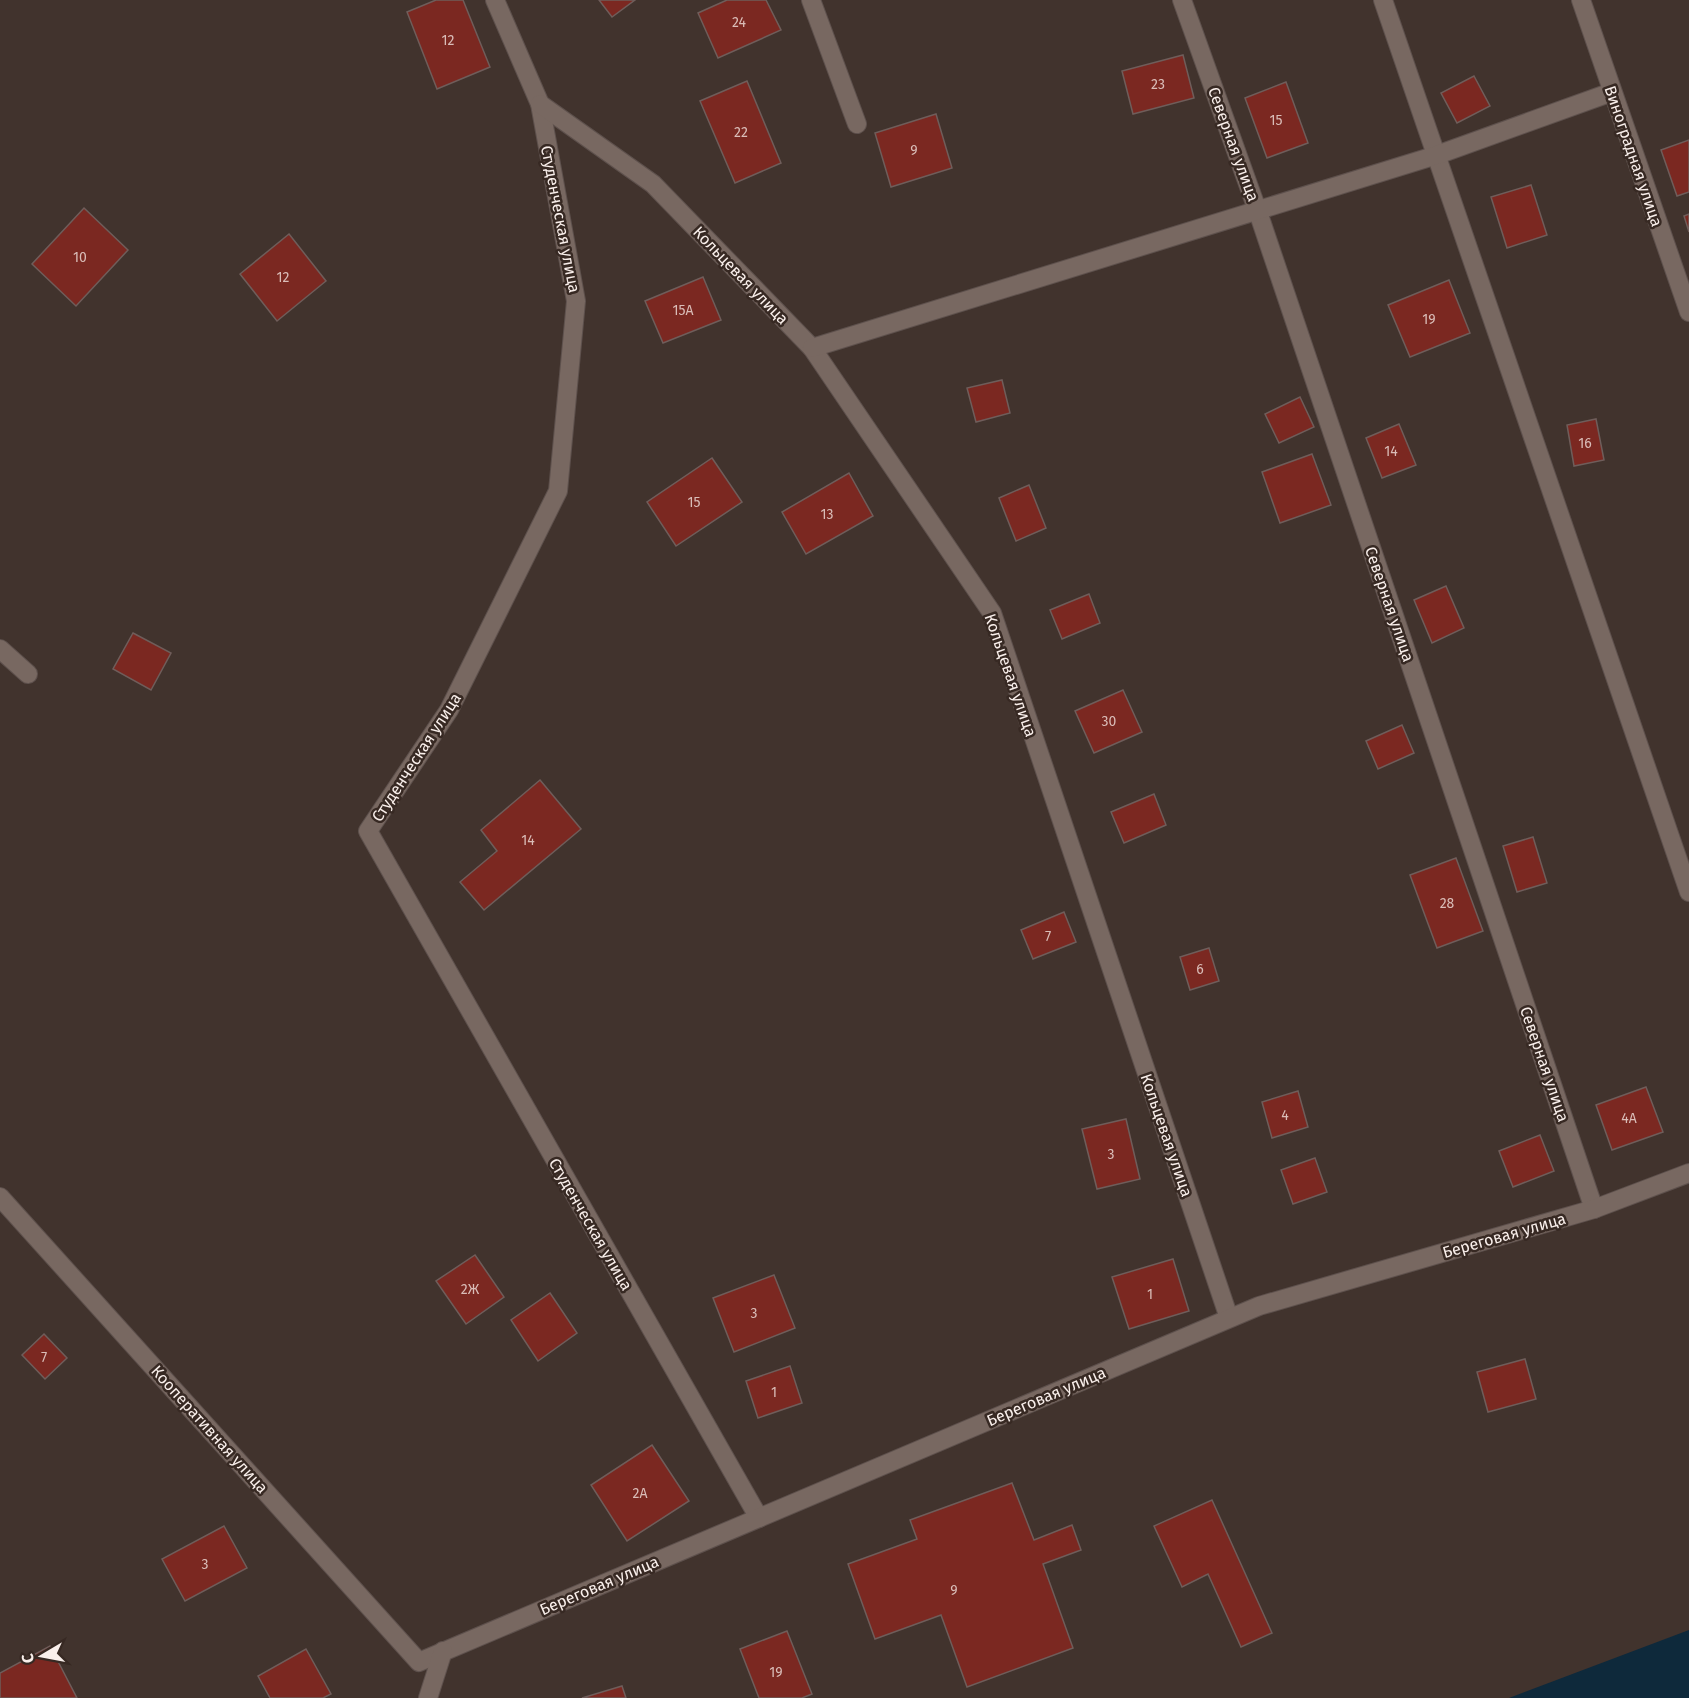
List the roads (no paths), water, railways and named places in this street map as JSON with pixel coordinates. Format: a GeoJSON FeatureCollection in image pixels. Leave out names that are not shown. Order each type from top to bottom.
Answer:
{"type":"FeatureCollection","features":[{"type":"Feature","properties":{"kind":"street","name":"Студенческая улица"},"geometry":{"type":"LineString","coordinates":[[495,0],[540,104],[576,301],[558,491],[449,710],[368,831],[759,1518]]}},
{"type":"Feature","properties":{"kind":"street"},"geometry":{"type":"LineString","coordinates":[[811,0],[857,124]]}},
{"type":"Feature","properties":{"kind":"street","name":"Северная улица"},"geometry":{"type":"LineString","coordinates":[[1182,0],[1258,212],[1594,1209]]}},
{"type":"Feature","properties":{"kind":"street"},"geometry":{"type":"LineString","coordinates":[[1383,0],[1689,892]]}},
{"type":"Feature","properties":{"kind":"street","name":"Виноградная улица"},"geometry":{"type":"LineString","coordinates":[[1581,0],[1689,312]]}},
{"type":"Feature","properties":{"kind":"street"},"geometry":{"type":"LineString","coordinates":[[812,348],[1437,155],[1612,92]]}},
{"type":"Feature","properties":{"kind":"street","name":"Кольцевая улица"},"geometry":{"type":"LineString","coordinates":[[540,104],[653,184],[812,348],[992,613],[1229,1318]]}},
{"type":"Feature","properties":{"kind":"street"},"geometry":{"type":"LineString","coordinates":[[0,649],[28,674]]}},
{"type":"Feature","properties":{"kind":"street","name":"Береговая улица"},"geometry":{"type":"LineString","coordinates":[[419,1662],[1259,1306],[1594,1209],[1689,1173]]}},
{"type":"Feature","properties":{"kind":"street","name":"Кооперативная улица"},"geometry":{"type":"LineString","coordinates":[[0,1197],[419,1662]]}},
{"type":"Feature","properties":{"kind":"street"},"geometry":{"type":"LineString","coordinates":[[428,1698],[443,1651]]}},
{"type":"Feature","properties":{"kind":"water"},"geometry":{"type":"Polygon","coordinates":[[[1689,1630],[1689,1698],[1509,1698],[1689,1630]]]}}]}
